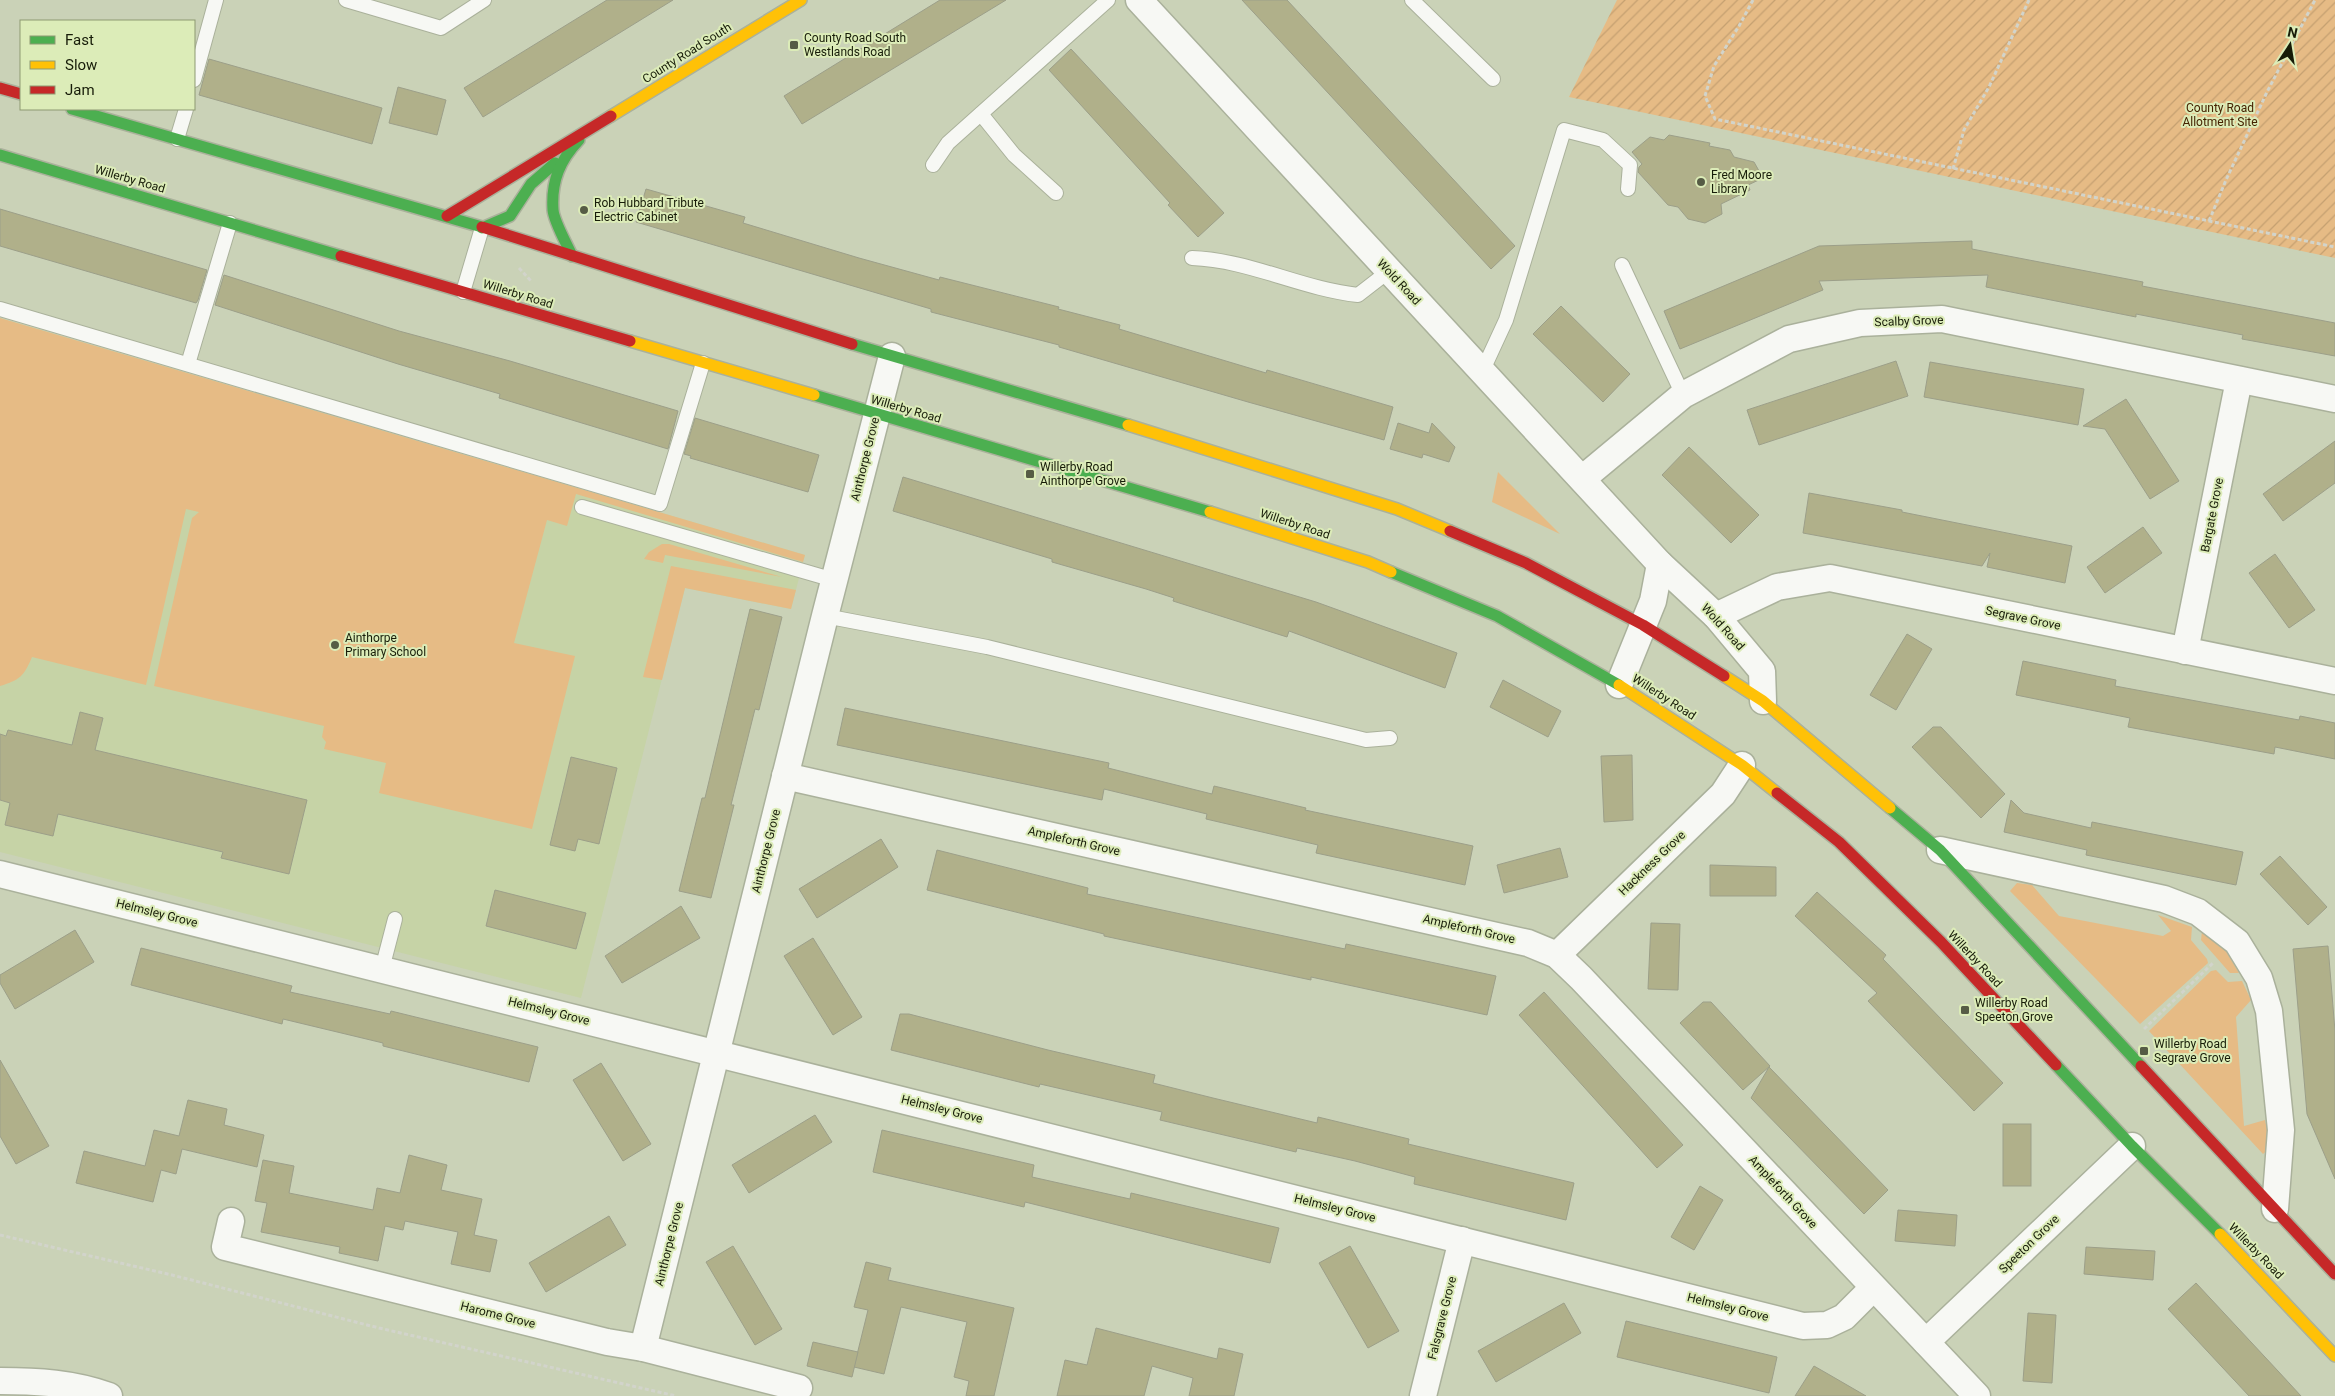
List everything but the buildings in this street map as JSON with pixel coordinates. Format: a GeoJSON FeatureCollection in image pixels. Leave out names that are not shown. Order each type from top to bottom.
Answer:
{"type":"FeatureCollection","features":[{"type":"Feature","properties":{"kind":"street","name":"County Road South"},"geometry":{"type":"LineString","coordinates":[[447,216],[800,0]]}},
{"type":"Feature","properties":{"kind":"street","name":"Wold Road"},"geometry":{"type":"LineString","coordinates":[[1139,0],[1660,564],[1716,616],[1762,671],[1763,700]]}},
{"type":"Feature","properties":{"kind":"street"},"geometry":{"type":"LineString","coordinates":[[0,88],[20,94]]}},
{"type":"Feature","properties":{"kind":"street"},"geometry":{"type":"LineString","coordinates":[[76,110],[447,216],[892,356],[1143,429],[1396,510],[1526,563],[1643,625],[1763,700],[1940,850],[2335,1274]]}},
{"type":"Feature","properties":{"kind":"street","name":"County Road South"},"geometry":{"type":"LineString","coordinates":[[482,228],[510,216],[531,184],[564,156],[589,130]]}},
{"type":"Feature","properties":{"kind":"street","name":"Willerby Road"},"geometry":{"type":"LineString","coordinates":[[0,155],[1237,520],[1368,562],[1497,616],[1620,685],[1742,765],[1840,842],[1941,942],[2132,1146],[2238,1251],[2335,1356]]}},
{"type":"Feature","properties":{"kind":"street","name":"County Road South"},"geometry":{"type":"LineString","coordinates":[[564,156],[555,179],[552,211],[572,256]]}},
{"type":"Feature","properties":{"kind":"street","name":"Scalby Grove"},"geometry":{"type":"LineString","coordinates":[[1582,479],[1683,395],[1788,339],[1860,323],[1942,318],[2335,399]]}},
{"type":"Feature","properties":{"kind":"street","name":"Ainthorpe Grove"},"geometry":{"type":"LineString","coordinates":[[643,1348],[834,580],[892,356]]}},
{"type":"Feature","properties":{"kind":"street","name":"Bargate Grove"},"geometry":{"type":"LineString","coordinates":[[2184,651],[2239,380]]}},
{"type":"Feature","properties":{"kind":"street"},"geometry":{"type":"LineString","coordinates":[[1620,685],[1653,601],[1660,564]]}},
{"type":"Feature","properties":{"kind":"street","name":"Segrave Grove"},"geometry":{"type":"LineString","coordinates":[[1716,616],[1777,587],[1830,578],[2335,681]]}},
{"type":"Feature","properties":{"kind":"street","name":"Hackness Grove"},"geometry":{"type":"LineString","coordinates":[[1557,955],[1723,794],[1742,765]]}},
{"type":"Feature","properties":{"kind":"street","name":"Ampleforth Grove"},"geometry":{"type":"LineString","coordinates":[[785,776],[1528,943],[1557,955],[1581,978],[1977,1396]]}},
{"type":"Feature","properties":{"kind":"street"},"geometry":{"type":"LineString","coordinates":[[1940,850],[2164,899],[2198,912],[2237,942],[2259,978],[2269,1011],[2281,1130],[2274,1210]]}},
{"type":"Feature","properties":{"kind":"street","name":"Helmsley Grove"},"geometry":{"type":"LineString","coordinates":[[0,874],[1803,1326],[1827,1325],[1844,1317],[1873,1288]]}},
{"type":"Feature","properties":{"kind":"street","name":"Speeton Grove"},"geometry":{"type":"LineString","coordinates":[[1926,1342],[2132,1146]]}},
{"type":"Feature","properties":{"kind":"street","name":"Harome Grove"},"geometry":{"type":"LineString","coordinates":[[231,1221],[225,1247],[607,1342],[643,1348],[799,1388]]}},
{"type":"Feature","properties":{"kind":"street","name":"Falsgrave Grove"},"geometry":{"type":"LineString","coordinates":[[1423,1396],[1462,1240]]}},
{"type":"Feature","properties":{"kind":"street"},"geometry":{"type":"LineString","coordinates":[[0,1381],[35,1381],[79,1387],[109,1396]]}},
{"type":"Feature","properties":{"kind":"lane"},"geometry":{"type":"LineString","coordinates":[[195,76],[216,0]]}},
{"type":"Feature","properties":{"kind":"lane"},"geometry":{"type":"LineString","coordinates":[[346,0],[441,28],[484,0]]}},
{"type":"Feature","properties":{"kind":"lane"},"geometry":{"type":"LineString","coordinates":[[933,165],[948,143],[1108,0]]}},
{"type":"Feature","properties":{"kind":"lane"},"geometry":{"type":"LineString","coordinates":[[1412,0],[1493,79]]}},
{"type":"Feature","properties":{"kind":"lane"},"geometry":{"type":"LineString","coordinates":[[177,139],[186,110]]}},
{"type":"Feature","properties":{"kind":"lane"},"geometry":{"type":"LineString","coordinates":[[981,114],[1014,155],[1056,193]]}},
{"type":"Feature","properties":{"kind":"lane"},"geometry":{"type":"LineString","coordinates":[[1482,372],[1506,320],[1564,130],[1603,140],[1630,164],[1628,189]]}},
{"type":"Feature","properties":{"kind":"lane"},"geometry":{"type":"LineString","coordinates":[[188,364],[230,223]]}},
{"type":"Feature","properties":{"kind":"lane"},"geometry":{"type":"LineString","coordinates":[[463,292],[482,228]]}},
{"type":"Feature","properties":{"kind":"lane"},"geometry":{"type":"LineString","coordinates":[[1192,258],[1216,259],[1336,292],[1358,295],[1389,271]]}},
{"type":"Feature","properties":{"kind":"lane"},"geometry":{"type":"LineString","coordinates":[[1622,265],[1683,395]]}},
{"type":"Feature","properties":{"kind":"lane"},"geometry":{"type":"LineString","coordinates":[[0,309],[660,504],[703,363]]}},
{"type":"Feature","properties":{"kind":"lane"},"geometry":{"type":"LineString","coordinates":[[582,507],[834,580]]}},
{"type":"Feature","properties":{"kind":"lane"},"geometry":{"type":"LineString","coordinates":[[825,616],[987,648],[1161,688],[1366,740],[1390,738]]}},
{"type":"Feature","properties":{"kind":"lane"},"geometry":{"type":"LineString","coordinates":[[382,970],[395,919]]}},
{"type":"Feature","properties":{"kind":"path"},"geometry":{"type":"LineString","coordinates":[[1753,0],[1714,66],[1705,96],[1715,119],[2335,247]]}},
{"type":"Feature","properties":{"kind":"path"},"geometry":{"type":"LineString","coordinates":[[1953,169],[1964,130],[1989,87],[2029,0]]}},
{"type":"Feature","properties":{"kind":"path"},"geometry":{"type":"LineString","coordinates":[[2210,221],[2226,180],[2267,92],[2315,0]]}},
{"type":"Feature","properties":{"kind":"path"},"geometry":{"type":"LineString","coordinates":[[2124,1048],[2214,962]]}},
{"type":"Feature","properties":{"kind":"path"},"geometry":{"type":"LineString","coordinates":[[0,1235],[172,1275],[379,1328],[676,1396]]}},
{"type":"Feature","properties":{"kind":"shaded area","name":"Ainthorpe Primary School"},"geometry":{"type":"Polygon","coordinates":[[[0,318],[805,555],[791,609],[685,588],[581,998],[0,852],[0,318]]]}},
{"type":"Feature","properties":{"kind":"green space","name":"County Road Allotment Site"},"geometry":{"type":"Polygon","coordinates":[[[1617,0],[2335,0],[2335,258],[1569,97],[1617,0]]]}},
{"type":"Feature","properties":{"kind":"green space"},"geometry":{"type":"Polygon","coordinates":[[[0,318],[805,555],[803,562],[576,494],[567,526],[547,520],[514,643],[575,656],[532,829],[379,793],[386,763],[324,749],[326,742],[322,737],[324,726],[154,686],[192,518],[199,512],[186,509],[146,685],[32,657],[24,673],[12,682],[0,686],[0,318]]]}},
{"type":"Feature","properties":{"kind":"green space"},"geometry":{"type":"Polygon","coordinates":[[[1498,472],[1560,534],[1492,502],[1498,472]]]}},
{"type":"Feature","properties":{"kind":"green space"},"geometry":{"type":"Polygon","coordinates":[[[662,544],[669,544],[782,577],[665,555],[663,563],[644,559],[649,552],[662,544]]]}},
{"type":"Feature","properties":{"kind":"green space"},"geometry":{"type":"Polygon","coordinates":[[[671,566],[796,590],[791,609],[685,588],[662,680],[643,677],[671,566]]]}},
{"type":"Feature","properties":{"kind":"green space"},"geometry":{"type":"Polygon","coordinates":[[[2017,883],[2032,885],[2059,916],[2163,936],[2171,931],[2158,915],[2192,927],[2191,940],[2207,959],[2208,963],[2140,1024],[2010,891],[2017,883]]]}},
{"type":"Feature","properties":{"kind":"green space"},"geometry":{"type":"Polygon","coordinates":[[[2202,931],[2220,947],[2223,946],[2239,973],[2230,973],[2201,940],[2202,931]]]}},
{"type":"Feature","properties":{"kind":"green space"},"geometry":{"type":"Polygon","coordinates":[[[2216,970],[2228,982],[2242,981],[2251,1000],[2236,1017],[2244,1126],[2265,1120],[2269,1143],[2263,1154],[2149,1031],[2211,971],[2216,970]]]}},
{"type":"Feature","properties":{"kind":"traffic: fast"},"geometry":{"type":"LineString","coordinates":[[75,110],[482,227]]}},
{"type":"Feature","properties":{"kind":"traffic: fast"},"geometry":{"type":"LineString","coordinates":[[572,256],[556,221],[553,199],[558,172],[567,155],[579,140]]}},
{"type":"Feature","properties":{"kind":"traffic: fast"},"geometry":{"type":"LineString","coordinates":[[0,155],[341,256]]}},
{"type":"Feature","properties":{"kind":"traffic: fast"},"geometry":{"type":"LineString","coordinates":[[482,228],[510,216],[531,184],[555,163]]}},
{"type":"Feature","properties":{"kind":"traffic: fast"},"geometry":{"type":"LineString","coordinates":[[852,344],[1128,425]]}},
{"type":"Feature","properties":{"kind":"traffic: fast"},"geometry":{"type":"LineString","coordinates":[[814,395],[1210,512]]}},
{"type":"Feature","properties":{"kind":"traffic: fast"},"geometry":{"type":"LineString","coordinates":[[1391,572],[1497,616],[1619,685]]}},
{"type":"Feature","properties":{"kind":"traffic: fast"},"geometry":{"type":"LineString","coordinates":[[1890,808],[1940,850],[2141,1066]]}},
{"type":"Feature","properties":{"kind":"traffic: fast"},"geometry":{"type":"LineString","coordinates":[[2056,1065],[2132,1146],[2220,1234]]}},
{"type":"Feature","properties":{"kind":"traffic: slow"},"geometry":{"type":"LineString","coordinates":[[611,116],[801,0]]}},
{"type":"Feature","properties":{"kind":"traffic: slow"},"geometry":{"type":"LineString","coordinates":[[630,341],[814,395]]}},
{"type":"Feature","properties":{"kind":"traffic: slow"},"geometry":{"type":"LineString","coordinates":[[1128,425],[1397,509],[1450,531]]}},
{"type":"Feature","properties":{"kind":"traffic: slow"},"geometry":{"type":"LineString","coordinates":[[1210,512],[1368,562],[1391,572]]}},
{"type":"Feature","properties":{"kind":"traffic: slow"},"geometry":{"type":"LineString","coordinates":[[1724,676],[1763,701],[1890,808]]}},
{"type":"Feature","properties":{"kind":"traffic: slow"},"geometry":{"type":"LineString","coordinates":[[1619,685],[1742,765],[1777,793]]}},
{"type":"Feature","properties":{"kind":"traffic: slow"},"geometry":{"type":"LineString","coordinates":[[2220,1234],[2335,1356]]}},
{"type":"Feature","properties":{"kind":"traffic: jam"},"geometry":{"type":"LineString","coordinates":[[0,88],[20,94]]}},
{"type":"Feature","properties":{"kind":"traffic: jam"},"geometry":{"type":"LineString","coordinates":[[447,216],[611,116]]}},
{"type":"Feature","properties":{"kind":"traffic: jam"},"geometry":{"type":"LineString","coordinates":[[482,227],[852,344]]}},
{"type":"Feature","properties":{"kind":"traffic: jam"},"geometry":{"type":"LineString","coordinates":[[341,256],[630,341]]}},
{"type":"Feature","properties":{"kind":"traffic: jam"},"geometry":{"type":"LineString","coordinates":[[1450,531],[1526,563],[1643,625],[1724,676]]}},
{"type":"Feature","properties":{"kind":"traffic: jam"},"geometry":{"type":"LineString","coordinates":[[1777,793],[1839,842],[1941,942],[2056,1065]]}},
{"type":"Feature","properties":{"kind":"traffic: jam"},"geometry":{"type":"LineString","coordinates":[[2141,1066],[2335,1274]]}},
{"type":"Feature","properties":{"kind":"place","name":"County Road South Westlands Road"},"geometry":{"type":"Point","coordinates":[794,45]}},
{"type":"Feature","properties":{"kind":"place","name":"Fred Moore Library"},"geometry":{"type":"Point","coordinates":[1701,182]}},
{"type":"Feature","properties":{"kind":"place","name":"Rob Hubbard Tribute Electric Cabinet"},"geometry":{"type":"Point","coordinates":[584,210]}},
{"type":"Feature","properties":{"kind":"place","name":"Willerby Road Ainthorpe Grove"},"geometry":{"type":"Point","coordinates":[1030,474]}},
{"type":"Feature","properties":{"kind":"place","name":"Ainthorpe Primary School"},"geometry":{"type":"Point","coordinates":[335,645]}},
{"type":"Feature","properties":{"kind":"place","name":"Willerby Road Speeton Grove"},"geometry":{"type":"Point","coordinates":[1965,1010]}},
{"type":"Feature","properties":{"kind":"place","name":"Willerby Road Segrave Grove"},"geometry":{"type":"Point","coordinates":[2144,1051]}}]}
